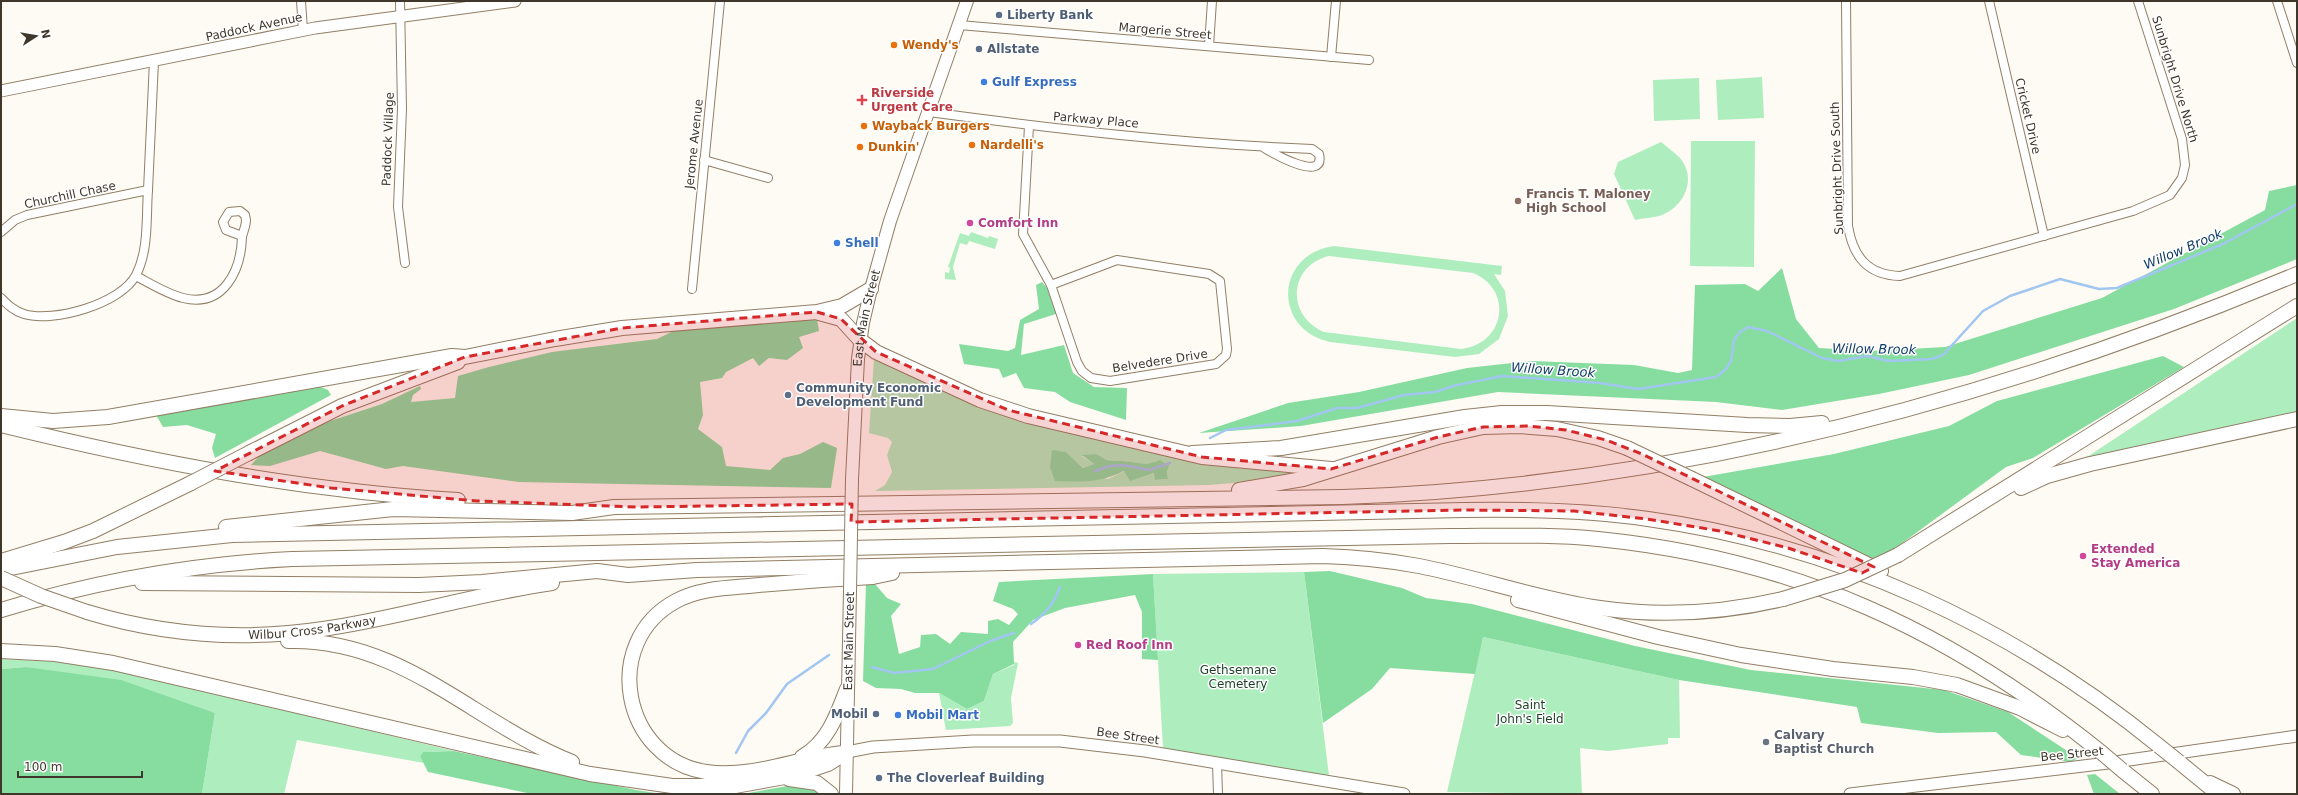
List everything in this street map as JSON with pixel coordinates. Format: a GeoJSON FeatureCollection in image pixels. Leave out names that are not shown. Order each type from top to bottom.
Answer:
{"type":"FeatureCollection","features":[{"type":"Feature","properties":{"kind":"highway"},"geometry":{"type":"LineString","coordinates":[[1,425],[132,455],[311,486],[443,499],[614,507],[1375,496],[1459,491],[1542,483],[1677,462],[1790,438],[1878,417],[2005,380],[2106,348],[2297,274]]}},
{"type":"Feature","properties":{"kind":"highway"},"geometry":{"type":"LineString","coordinates":[[1,416],[53,421],[96,419],[452,356],[465,357],[615,329],[817,312],[842,306],[871,289]]}},
{"type":"Feature","properties":{"kind":"highway"},"geometry":{"type":"LineString","coordinates":[[62,593],[77,594],[123,585],[161,582],[419,585],[471,583],[597,571],[628,574],[697,570],[1323,556],[1368,558],[1420,566],[1565,602],[1628,611],[1710,612],[1783,599],[1845,580],[1898,555],[1975,509],[2297,306]]}},
{"type":"Feature","properties":{"kind":"highway"},"geometry":{"type":"LineString","coordinates":[[817,312],[840,319],[860,340],[891,358],[980,400],[1008,410],[1103,435],[1202,457],[1228,461],[1332,468]]}},
{"type":"Feature","properties":{"kind":"highway"},"geometry":{"type":"LineString","coordinates":[[1,561],[59,544],[93,532],[342,406],[455,363],[465,357]]}},
{"type":"Feature","properties":{"kind":"highway"},"geometry":{"type":"LineString","coordinates":[[1192,454],[1288,447],[1465,417],[1502,413],[1547,413],[1770,426],[1806,425],[1856,417],[1878,417]]}},
{"type":"Feature","properties":{"kind":"highway"},"geometry":{"type":"LineString","coordinates":[[1975,509],[2002,499],[2040,479],[2065,470],[2297,420]]}},
{"type":"Feature","properties":{"kind":"highway"},"geometry":{"type":"LineString","coordinates":[[1170,498],[1190,493],[1235,491],[1270,486],[1318,475],[1332,468],[1453,433],[1493,426],[1557,429],[1598,438],[1627,448],[1692,478],[1949,603],[1973,622]]}},
{"type":"Feature","properties":{"kind":"highway"},"geometry":{"type":"LineString","coordinates":[[142,543],[166,534],[376,510],[439,509],[572,513],[614,507]]}},
{"type":"Feature","properties":{"kind":"highway"},"geometry":{"type":"LineString","coordinates":[[1,570],[63,556],[142,543],[199,537],[274,533],[1464,510],[1556,510],[1612,515],[1679,524],[1781,547],[1888,583],[1973,622],[2061,672],[2110,707],[2218,794]]}},
{"type":"Feature","properties":{"kind":"highway"},"geometry":{"type":"LineString","coordinates":[[1,610],[62,593],[186,568],[228,563],[320,558],[1442,536],[1578,538],[1660,547],[1729,561],[1791,578],[1856,602],[1914,629],[1964,657],[2028,697],[2102,753],[2152,794]]}},
{"type":"Feature","properties":{"kind":"highway"},"geometry":{"type":"LineString","coordinates":[[846,752],[825,754],[745,772],[715,773],[688,767],[664,753],[642,727],[631,701],[630,666],[640,638],[662,610],[681,599],[697,593],[767,584],[883,576],[909,566]]}},
{"type":"Feature","properties":{"kind":"highway"},"geometry":{"type":"LineString","coordinates":[[1420,566],[1454,582],[1706,648],[1762,659],[1913,677],[1957,685],[2009,703],[2057,728],[2082,738]]}},
{"type":"Feature","properties":{"kind":"highway","name":"Wilbur Cross Parkway"},"geometry":{"type":"LineString","coordinates":[[1,578],[41,596],[87,612],[162,629],[196,633],[250,635],[324,629],[518,589],[628,574]]}},
{"type":"Feature","properties":{"kind":"highway"},"geometry":{"type":"LineString","coordinates":[[250,635],[270,641],[306,641],[336,645],[391,662],[437,684],[531,744],[606,775]]}},
{"type":"Feature","properties":{"kind":"highway"},"geometry":{"type":"LineString","coordinates":[[1,651],[55,654],[113,663],[590,774],[606,775],[657,784],[696,787],[735,786],[777,780],[828,764],[846,752]]}},
{"type":"Feature","properties":{"kind":"highway"},"geometry":{"type":"LineString","coordinates":[[793,762],[811,751],[824,738],[835,720],[847,689]]}},
{"type":"Feature","properties":{"kind":"highway"},"geometry":{"type":"LineString","coordinates":[[777,780],[813,782],[824,787],[831,794]]}},
{"type":"Feature","properties":{"kind":"highway"},"geometry":{"type":"LineString","coordinates":[[2202,781],[2233,794]]}},
{"type":"Feature","properties":{"kind":"main road","name":"East Main Street"},"geometry":{"type":"LineString","coordinates":[[846,794],[852,479],[860,340],[871,289],[890,221],[967,1]]}},
{"type":"Feature","properties":{"kind":"street"},"geometry":{"type":"LineString","coordinates":[[301,1],[303,30]]}},
{"type":"Feature","properties":{"kind":"street","name":"Paddock Village"},"geometry":{"type":"LineString","coordinates":[[400,1],[402,16],[402,109],[398,207],[406,263]]}},
{"type":"Feature","properties":{"kind":"street","name":"Paddock Avenue"},"geometry":{"type":"LineString","coordinates":[[1,91],[303,30],[494,2],[515,1]]}},
{"type":"Feature","properties":{"kind":"street","name":"Jerome Avenue"},"geometry":{"type":"LineString","coordinates":[[692,289],[720,1]]}},
{"type":"Feature","properties":{"kind":"street"},"geometry":{"type":"LineString","coordinates":[[1209,46],[1212,1]]}},
{"type":"Feature","properties":{"kind":"street"},"geometry":{"type":"LineString","coordinates":[[1331,57],[1336,1]]}},
{"type":"Feature","properties":{"kind":"street","name":"Sunbright Drive South"},"geometry":{"type":"LineString","coordinates":[[1846,1],[1848,226],[1854,249],[1860,258],[1880,273],[1900,276],[2044,236]]}},
{"type":"Feature","properties":{"kind":"street","name":"Cricket Drive"},"geometry":{"type":"LineString","coordinates":[[1989,1],[2044,236]]}},
{"type":"Feature","properties":{"kind":"street","name":"Sunbright Drive North"},"geometry":{"type":"LineString","coordinates":[[2044,236],[2149,206],[2170,195],[2182,178],[2185,165],[2182,139],[2138,1]]}},
{"type":"Feature","properties":{"kind":"street"},"geometry":{"type":"LineString","coordinates":[[2277,1],[2297,63]]}},
{"type":"Feature","properties":{"kind":"street","name":"Margerie Street"},"geometry":{"type":"LineString","coordinates":[[959,25],[1369,60]]}},
{"type":"Feature","properties":{"kind":"street"},"geometry":{"type":"LineString","coordinates":[[1,298],[11,308],[23,314],[49,316],[107,302],[128,287],[136,276],[144,251],[154,61]]}},
{"type":"Feature","properties":{"kind":"street","name":"Parkway Place"},"geometry":{"type":"LineString","coordinates":[[929,112],[1029,126],[1263,147],[1312,149],[1319,154],[1320,160],[1316,165],[1311,166],[1291,162],[1263,147]]}},
{"type":"Feature","properties":{"kind":"street","name":"Belvedere Drive"},"geometry":{"type":"LineString","coordinates":[[1029,126],[1023,234],[1051,285],[1077,362],[1082,371],[1091,378],[1110,381],[1216,364],[1226,355],[1227,349],[1222,286],[1220,280],[1215,276],[1117,260],[1051,285]]}},
{"type":"Feature","properties":{"kind":"street"},"geometry":{"type":"LineString","coordinates":[[704,160],[768,178]]}},
{"type":"Feature","properties":{"kind":"street","name":"Churchill Chase"},"geometry":{"type":"LineString","coordinates":[[1,232],[14,220],[27,215],[148,190]]}},
{"type":"Feature","properties":{"kind":"street"},"geometry":{"type":"LineString","coordinates":[[136,276],[185,299],[207,297],[227,285],[235,274],[243,245],[242,236]]}},
{"type":"Feature","properties":{"kind":"street","name":"Bee Street"},"geometry":{"type":"LineString","coordinates":[[1850,794],[1882,792],[2108,763],[2297,736]]}},
{"type":"Feature","properties":{"kind":"street","name":"Bee Street"},"geometry":{"type":"LineString","coordinates":[[846,752],[873,747],[1043,740],[1105,746],[1404,794]]}},
{"type":"Feature","properties":{"kind":"street"},"geometry":{"type":"LineString","coordinates":[[1217,763],[1218,794]]}},
{"type":"Feature","properties":{"kind":"highlighted area"},"geometry":{"type":"Polygon","coordinates":[[[817,312],[841,319],[876,352],[1008,410],[1202,457],[1331,469],[1438,437],[1483,427],[1529,426],[1566,430],[1606,440],[1642,454],[1874,567],[1862,573],[1788,548],[1720,531],[1647,519],[1574,511],[1464,510],[851,522],[852,504],[637,507],[477,501],[331,488],[215,471],[342,406],[465,357],[622,328],[817,312]]]}},
{"type":"Feature","properties":{"kind":"green space"},"geometry":{"type":"Polygon","coordinates":[[[1762,77],[1764,118],[1718,120],[1716,80],[1762,77]]]}},
{"type":"Feature","properties":{"kind":"green space"},"geometry":{"type":"Polygon","coordinates":[[[1699,78],[1700,119],[1654,121],[1653,80],[1699,78]]]}},
{"type":"Feature","properties":{"kind":"green space"},"geometry":{"type":"Polygon","coordinates":[[[1691,141],[1755,141],[1754,267],[1690,266],[1691,141]]]}},
{"type":"Feature","properties":{"kind":"green space"},"geometry":{"type":"Polygon","coordinates":[[[1661,142],[1680,158],[1685,166],[1688,174],[1686,191],[1677,205],[1670,211],[1659,216],[1635,220],[1614,174],[1618,162],[1661,142]]]}},
{"type":"Feature","properties":{"kind":"green space"},"geometry":{"type":"Polygon","coordinates":[[[2297,185],[2297,259],[2174,309],[1969,375],[1879,394],[1782,410],[1716,402],[1498,392],[1301,426],[1199,433],[1288,403],[1359,392],[1467,368],[1531,361],[1634,365],[1678,373],[1692,370],[1695,285],[1745,284],[1758,291],[1782,268],[1796,319],[1819,348],[1870,351],[1945,347],[2102,298],[2265,210],[2269,191],[2297,185]]]}},
{"type":"Feature","properties":{"kind":"green space"},"geometry":{"type":"Polygon","coordinates":[[[971,232],[988,238],[989,236],[998,239],[995,249],[969,241],[967,245],[960,243],[953,267],[956,280],[945,279],[945,272],[949,273],[950,268],[948,267],[960,233],[969,236],[971,232]]]}},
{"type":"Feature","properties":{"kind":"green space"},"geometry":{"type":"Polygon","coordinates":[[[1334,246],[1502,266],[1501,275],[1494,274],[1505,291],[1508,316],[1499,339],[1479,354],[1455,357],[1330,342],[1311,334],[1298,323],[1290,308],[1288,292],[1292,276],[1300,263],[1315,252],[1334,246]],[[1329,256],[1315,261],[1299,280],[1297,292],[1298,304],[1303,315],[1312,325],[1324,332],[1461,349],[1476,345],[1487,337],[1495,327],[1499,316],[1499,303],[1495,291],[1486,281],[1473,273],[1329,256]]]}},
{"type":"Feature","properties":{"kind":"green space"},"geometry":{"type":"Polygon","coordinates":[[[1042,282],[1047,288],[1056,314],[1024,324],[1021,355],[1064,345],[1073,373],[1094,387],[1127,388],[1126,420],[1070,402],[1055,392],[1024,388],[1016,373],[1003,378],[999,369],[964,364],[959,344],[1008,351],[1015,348],[1020,320],[1039,309],[1036,285],[1042,282]]]}},
{"type":"Feature","properties":{"kind":"green space"},"geometry":{"type":"Polygon","coordinates":[[[2297,318],[2297,414],[2084,459],[2297,318]]]}},
{"type":"Feature","properties":{"kind":"green space"},"geometry":{"type":"Polygon","coordinates":[[[817,319],[819,331],[799,337],[803,348],[787,360],[769,358],[759,366],[753,358],[726,372],[722,378],[700,382],[703,415],[698,429],[722,447],[726,466],[770,470],[783,458],[800,454],[823,442],[837,448],[831,488],[519,482],[403,466],[386,469],[320,451],[270,466],[251,465],[261,454],[315,426],[382,404],[420,386],[421,389],[413,395],[411,402],[455,398],[458,376],[489,367],[552,352],[657,339],[684,326],[817,319]]]}},
{"type":"Feature","properties":{"kind":"green space"},"geometry":{"type":"Polygon","coordinates":[[[2163,356],[2184,367],[2033,458],[2006,467],[1890,552],[1874,560],[1703,477],[1834,454],[1949,426],[1997,401],[2163,356]]]}},
{"type":"Feature","properties":{"kind":"green space"},"geometry":{"type":"Polygon","coordinates":[[[874,359],[877,359],[1032,423],[1181,459],[1214,465],[1288,470],[1289,474],[1245,482],[1209,485],[875,491],[885,485],[892,472],[887,455],[892,442],[888,438],[869,433],[874,359]],[[1066,452],[1050,467],[1108,479],[1125,471],[1130,480],[1155,473],[1156,480],[1168,479],[1167,471],[1155,463],[1142,464],[1110,460],[1097,454],[1082,456],[1094,464],[1083,468],[1066,452]]]}},
{"type":"Feature","properties":{"kind":"green space"},"geometry":{"type":"Polygon","coordinates":[[[306,387],[321,387],[328,390],[331,395],[215,458],[212,448],[216,434],[187,425],[163,427],[155,413],[306,387]]]}},
{"type":"Feature","properties":{"kind":"green space"},"geometry":{"type":"Polygon","coordinates":[[[1052,450],[1066,452],[1083,468],[1094,464],[1082,455],[1097,454],[1108,460],[1142,464],[1160,460],[1169,466],[1167,471],[1168,479],[1155,480],[1154,473],[1130,481],[1124,471],[1099,480],[1055,481],[1050,467],[1052,450]]]}},
{"type":"Feature","properties":{"kind":"green space"},"geometry":{"type":"Polygon","coordinates":[[[1330,571],[1402,588],[1426,598],[1472,604],[1635,646],[1751,670],[1944,690],[2008,712],[2078,758],[2071,762],[2021,755],[1996,732],[1938,733],[1861,723],[1857,707],[1679,680],[1483,637],[1475,674],[1390,668],[1372,689],[1323,723],[1304,572],[1330,571]]]}},
{"type":"Feature","properties":{"kind":"green space","name":"Gethsemane Cemetery"},"geometry":{"type":"Polygon","coordinates":[[[1304,572],[1329,776],[1163,748],[1153,574],[1304,572]]]}},
{"type":"Feature","properties":{"kind":"green space"},"geometry":{"type":"Polygon","coordinates":[[[1153,574],[1158,660],[1142,659],[1142,612],[1135,595],[1065,608],[1033,620],[1013,642],[1014,664],[993,674],[984,701],[967,709],[939,693],[915,693],[901,689],[876,688],[863,681],[866,584],[875,584],[887,598],[901,604],[891,616],[899,654],[920,647],[921,635],[936,634],[950,644],[961,632],[988,634],[988,621],[998,619],[1009,625],[1018,614],[1013,609],[993,601],[999,582],[1153,574]]]}},
{"type":"Feature","properties":{"kind":"green space","name":"Saint John's Field"},"geometry":{"type":"Polygon","coordinates":[[[1483,637],[1679,680],[1680,738],[1668,738],[1668,744],[1608,751],[1580,748],[1582,794],[1447,792],[1483,637]]]}},
{"type":"Feature","properties":{"kind":"green space"},"geometry":{"type":"Polygon","coordinates":[[[1,659],[68,662],[117,670],[454,751],[423,752],[420,756],[424,763],[297,740],[284,794],[202,794],[215,713],[26,667],[1,669],[1,659]]]}},
{"type":"Feature","properties":{"kind":"green space"},"geometry":{"type":"Polygon","coordinates":[[[1014,662],[1018,663],[1011,698],[1013,723],[1010,726],[946,730],[939,693],[967,709],[984,701],[993,674],[1014,665],[1014,662]]]}},
{"type":"Feature","properties":{"kind":"green space"},"geometry":{"type":"Polygon","coordinates":[[[26,667],[121,680],[215,713],[202,794],[1,794],[1,669],[26,667]]]}},
{"type":"Feature","properties":{"kind":"green space"},"geometry":{"type":"Polygon","coordinates":[[[454,751],[661,794],[532,794],[428,772],[420,756],[423,752],[454,751]]]}},
{"type":"Feature","properties":{"kind":"green space"},"geometry":{"type":"Polygon","coordinates":[[[2095,774],[2120,794],[2094,794],[2087,775],[2095,774]]]}},
{"type":"Feature","properties":{"kind":"green space"},"geometry":{"type":"Polygon","coordinates":[[[793,785],[809,787],[818,794],[743,794],[793,785]]]}},
{"type":"Feature","properties":{"kind":"waterway","name":"Willow Brook"},"geometry":{"type":"LineString","coordinates":[[1210,438],[1226,430],[1297,421],[1337,408],[1357,408],[1404,395],[1435,392],[1453,386],[1502,376],[1600,383],[1638,389],[1716,377],[1726,369],[1731,361],[1734,340],[1740,332],[1748,327],[1767,331],[1822,358],[1838,361],[1867,356],[1889,361],[1932,359],[1943,355],[1983,311],[2010,296],[2060,279],[2099,289],[2117,288],[2223,244],[2297,204]]}},
{"type":"Feature","properties":{"kind":"waterway","name":"Willow Brook"},"geometry":{"type":"LineString","coordinates":[[1095,471],[1110,466],[1123,465],[1149,470],[1170,463]]}},
{"type":"Feature","properties":{"kind":"waterway","name":"Willow Brook"},"geometry":{"type":"LineString","coordinates":[[1031,624],[1048,608],[1055,599],[1060,587]]}},
{"type":"Feature","properties":{"kind":"waterway","name":"Willow Brook"},"geometry":{"type":"LineString","coordinates":[[872,667],[894,673],[933,669],[990,641],[1014,633]]}},
{"type":"Feature","properties":{"kind":"waterway","name":"Willow Brook"},"geometry":{"type":"LineString","coordinates":[[736,753],[748,731],[766,713],[787,684],[829,655]]}},
{"type":"Feature","properties":{"kind":"place","name":"Liberty Bank"},"geometry":{"type":"Point","coordinates":[999,15]}},
{"type":"Feature","properties":{"kind":"place","name":"Wendy's"},"geometry":{"type":"Point","coordinates":[894,45]}},
{"type":"Feature","properties":{"kind":"place","name":"Allstate"},"geometry":{"type":"Point","coordinates":[979,49]}},
{"type":"Feature","properties":{"kind":"place","name":"Gulf Express"},"geometry":{"type":"Point","coordinates":[984,82]}},
{"type":"Feature","properties":{"kind":"place","name":"Riverside Urgent Care"},"geometry":{"type":"Point","coordinates":[862,100]}},
{"type":"Feature","properties":{"kind":"place","name":"Wayback Burgers"},"geometry":{"type":"Point","coordinates":[864,126]}},
{"type":"Feature","properties":{"kind":"place","name":"Nardelli's"},"geometry":{"type":"Point","coordinates":[972,145]}},
{"type":"Feature","properties":{"kind":"place","name":"Dunkin'"},"geometry":{"type":"Point","coordinates":[860,147]}},
{"type":"Feature","properties":{"kind":"place","name":"Francis T. Maloney High School"},"geometry":{"type":"Point","coordinates":[1518,201]}},
{"type":"Feature","properties":{"kind":"place","name":"Comfort Inn"},"geometry":{"type":"Point","coordinates":[970,223]}},
{"type":"Feature","properties":{"kind":"place","name":"Shell"},"geometry":{"type":"Point","coordinates":[837,243]}},
{"type":"Feature","properties":{"kind":"place","name":"Community Economic Development Fund"},"geometry":{"type":"Point","coordinates":[788,395]}},
{"type":"Feature","properties":{"kind":"place","name":"Extended Stay America"},"geometry":{"type":"Point","coordinates":[2083,556]}},
{"type":"Feature","properties":{"kind":"place","name":"Red Roof Inn"},"geometry":{"type":"Point","coordinates":[1078,645]}},
{"type":"Feature","properties":{"kind":"place","name":"Mobil"},"geometry":{"type":"Point","coordinates":[876,714]}},
{"type":"Feature","properties":{"kind":"place","name":"Mobil Mart"},"geometry":{"type":"Point","coordinates":[898,715]}},
{"type":"Feature","properties":{"kind":"place","name":"Calvary Baptist Church"},"geometry":{"type":"Point","coordinates":[1766,742]}},
{"type":"Feature","properties":{"kind":"place","name":"The Cloverleaf Building"},"geometry":{"type":"Point","coordinates":[879,778]}}]}
